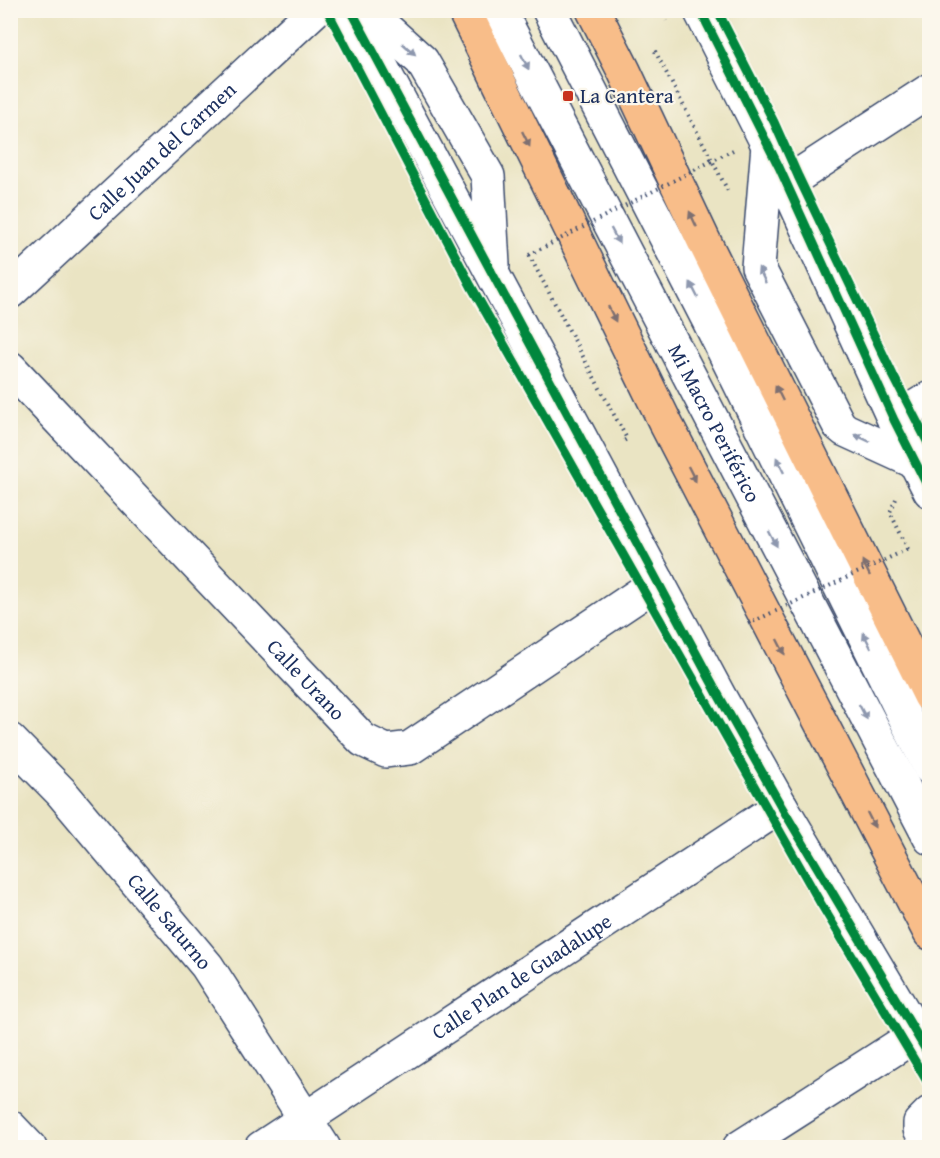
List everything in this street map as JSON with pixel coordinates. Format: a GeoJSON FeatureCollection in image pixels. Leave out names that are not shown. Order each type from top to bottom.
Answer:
{"type":"FeatureCollection","features":[{"type":"Feature","properties":{"kind":"highway"},"geometry":{"type":"LineString","coordinates":[[464,10],[665,422],[930,933]]}},
{"type":"Feature","properties":{"kind":"highway"},"geometry":{"type":"LineString","coordinates":[[593,10],[703,239],[930,696]]}},
{"type":"Feature","properties":{"kind":"highway"},"geometry":{"type":"LineString","coordinates":[[614,10],[624,71]]}},
{"type":"Feature","properties":{"kind":"street","name":"Calle Juan del Carmen"},"geometry":{"type":"LineString","coordinates":[[10,292],[315,10]]}},
{"type":"Feature","properties":{"kind":"street"},"geometry":{"type":"LineString","coordinates":[[351,10],[719,696],[781,806],[923,1045],[740,1148]]}},
{"type":"Feature","properties":{"kind":"street"},"geometry":{"type":"LineString","coordinates":[[365,10],[422,61],[488,176],[494,276]]}},
{"type":"Feature","properties":{"kind":"street","name":"Mi Macro Periférico"},"geometry":{"type":"LineString","coordinates":[[499,10],[930,838]]}},
{"type":"Feature","properties":{"kind":"street","name":"Mi Macro Periférico"},"geometry":{"type":"LineString","coordinates":[[549,10],[709,321],[930,768]]}},
{"type":"Feature","properties":{"kind":"street"},"geometry":{"type":"LineString","coordinates":[[700,10],[768,145],[894,420],[930,491]]}},
{"type":"Feature","properties":{"kind":"street"},"geometry":{"type":"LineString","coordinates":[[786,183],[930,90]]}},
{"type":"Feature","properties":{"kind":"street"},"geometry":{"type":"LineString","coordinates":[[768,145],[758,267],[839,425],[845,430],[915,462]]}},
{"type":"Feature","properties":{"kind":"street","name":"Calle Urano"},"geometry":{"type":"LineString","coordinates":[[10,368],[363,740],[386,751],[410,748],[658,582]]}},
{"type":"Feature","properties":{"kind":"street"},"geometry":{"type":"LineString","coordinates":[[894,420],[930,398]]}},
{"type":"Feature","properties":{"kind":"street","name":"Calle Saturno"},"geometry":{"type":"LineString","coordinates":[[10,740],[61,792],[207,966],[324,1148]]}},
{"type":"Feature","properties":{"kind":"street","name":"Calle Plan de Guadalupe"},"geometry":{"type":"LineString","coordinates":[[261,1148],[781,806]]}},
{"type":"Feature","properties":{"kind":"street"},"geometry":{"type":"LineString","coordinates":[[930,1113],[920,1123],[920,1130],[930,1145]]}},
{"type":"Feature","properties":{"kind":"street"},"geometry":{"type":"LineString","coordinates":[[10,1127],[30,1148]]}},
{"type":"Feature","properties":{"kind":"path"},"geometry":{"type":"LineString","coordinates":[[651,42],[732,198]]}},
{"type":"Feature","properties":{"kind":"path"},"geometry":{"type":"LineString","coordinates":[[529,255],[733,150]]}},
{"type":"Feature","properties":{"kind":"path"},"geometry":{"type":"LineString","coordinates":[[748,624],[908,549],[890,512]]}},
{"type":"Feature","properties":{"kind":"cycle path"},"geometry":{"type":"LineString","coordinates":[[327,10],[471,286],[821,904],[930,1089]]}},
{"type":"Feature","properties":{"kind":"cycle path"},"geometry":{"type":"LineString","coordinates":[[351,10],[719,696],[781,806],[930,1057]]}},
{"type":"Feature","properties":{"kind":"cycle path"},"geometry":{"type":"LineString","coordinates":[[700,10],[779,167],[894,420],[930,491]]}},
{"type":"Feature","properties":{"kind":"cycle path"},"geometry":{"type":"LineString","coordinates":[[717,10],[774,122],[893,375],[930,447]]}},
{"type":"Feature","properties":{"kind":"place","name":"La Cantera"},"geometry":{"type":"Point","coordinates":[568,96]}}]}
